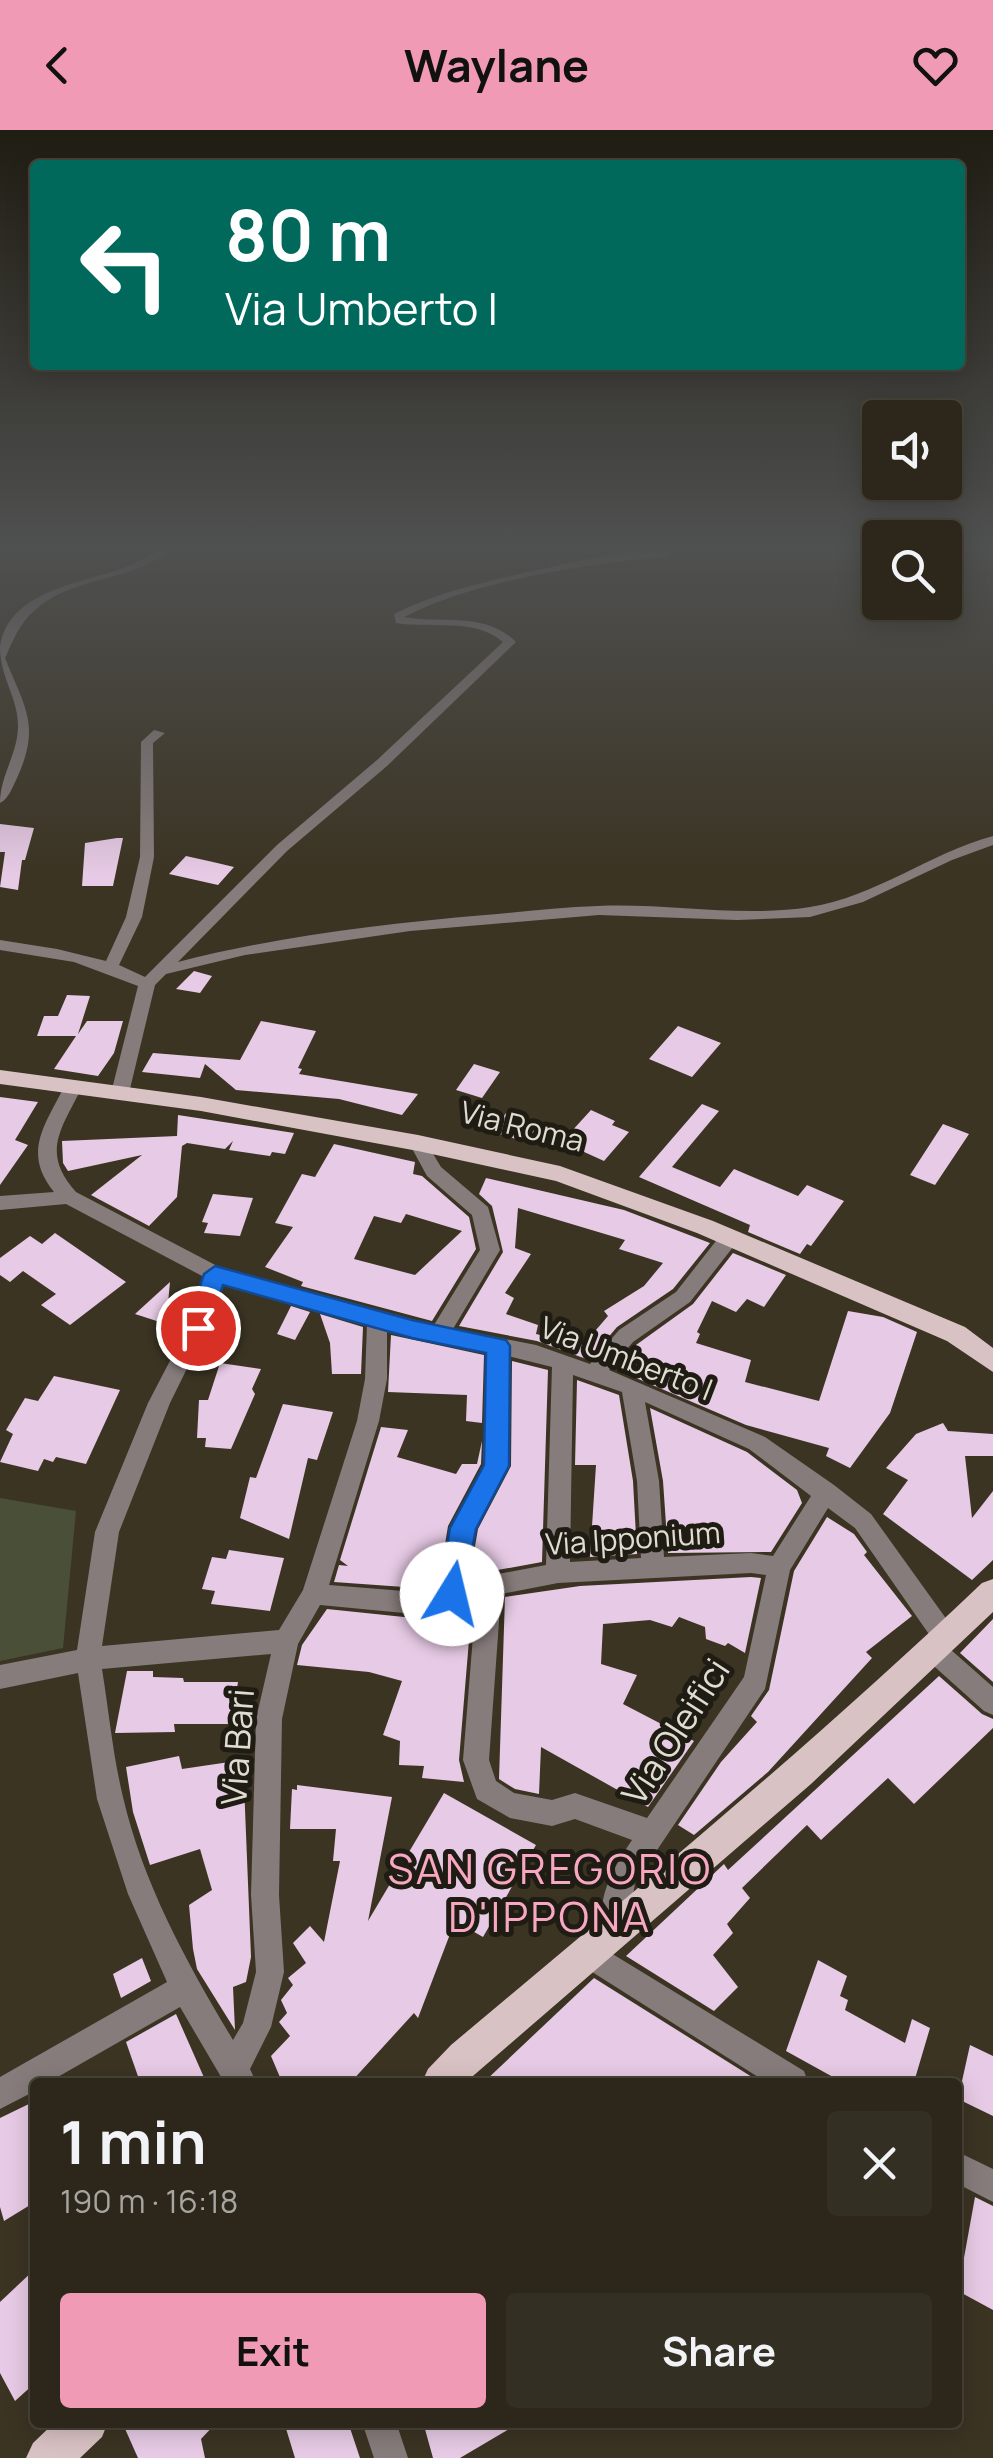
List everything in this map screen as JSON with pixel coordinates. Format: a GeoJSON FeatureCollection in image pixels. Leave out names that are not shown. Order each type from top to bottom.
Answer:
{"type":"FeatureCollection","features":[{"type":"Feature","properties":{"kind":"main road","name":"Via Roma"},"geometry":{"type":"LineString","coordinates":[[0,1077],[418,1143],[560,1174],[730,1238],[956,1334],[993,1362]]}},
{"type":"Feature","properties":{"kind":"main road"},"geometry":{"type":"LineString","coordinates":[[445,2078],[616,1927],[849,1732],[993,1592]]}},
{"type":"Feature","properties":{"kind":"main road"},"geometry":{"type":"LineString","coordinates":[[48,2458],[80,2428]]}},
{"type":"Feature","properties":{"kind":"street"},"geometry":{"type":"LineString","coordinates":[[120,1093],[147,984],[282,848],[382,763],[493,658]]}},
{"type":"Feature","properties":{"kind":"street"},"geometry":{"type":"LineString","coordinates":[[0,659],[24,714],[16,767],[0,799]]}},
{"type":"Feature","properties":{"kind":"street"},"geometry":{"type":"LineString","coordinates":[[111,966],[134,917],[147,858],[147,742],[159,733]]}},
{"type":"Feature","properties":{"kind":"street"},"geometry":{"type":"LineString","coordinates":[[162,970],[308,938],[414,925],[611,910],[781,916],[817,911],[946,861],[970,846],[993,840]]}},
{"type":"Feature","properties":{"kind":"street"},"geometry":{"type":"LineString","coordinates":[[0,945],[50,951],[111,966],[147,984]]}},
{"type":"Feature","properties":{"kind":"street"},"geometry":{"type":"LineString","coordinates":[[69,1197],[48,1177],[44,1150],[73,1086]]}},
{"type":"Feature","properties":{"kind":"street"},"geometry":{"type":"LineString","coordinates":[[418,1143],[434,1171],[482,1212],[490,1250],[439,1334]]}},
{"type":"Feature","properties":{"kind":"street"},"geometry":{"type":"LineString","coordinates":[[0,1203],[69,1197]]}},
{"type":"Feature","properties":{"kind":"street","name":"Via Umberto I"},"geometry":{"type":"LineString","coordinates":[[69,1197],[215,1274],[377,1320],[536,1353],[632,1387],[757,1442],[863,1521],[940,1645],[993,1703]]}},
{"type":"Feature","properties":{"kind":"street"},"geometry":{"type":"LineString","coordinates":[[594,1374],[626,1336],[683,1297],[730,1238]]}},
{"type":"Feature","properties":{"kind":"street"},"geometry":{"type":"LineString","coordinates":[[215,1274],[198,1328],[158,1403],[106,1532],[88,1659],[110,1799],[142,1894],[185,1988],[238,2076]]}},
{"type":"Feature","properties":{"kind":"street","name":"Via Bari"},"geometry":{"type":"LineString","coordinates":[[238,2076],[270,1972],[265,1895],[269,1718],[286,1641],[314,1594],[368,1421],[376,1379],[377,1320]]}},
{"type":"Feature","properties":{"kind":"street"},"geometry":{"type":"LineString","coordinates":[[452,1594],[463,1528],[496,1466],[498,1346]]}},
{"type":"Feature","properties":{"kind":"street"},"geometry":{"type":"LineString","coordinates":[[558,1573],[564,1364]]}},
{"type":"Feature","properties":{"kind":"street"},"geometry":{"type":"LineString","coordinates":[[632,1387],[648,1481],[653,1566]]}},
{"type":"Feature","properties":{"kind":"street"},"geometry":{"type":"LineString","coordinates":[[779,1567],[826,1492]]}},
{"type":"Feature","properties":{"kind":"street","name":"Via Ipponium"},"geometry":{"type":"LineString","coordinates":[[314,1594],[404,1602],[490,1589],[558,1573],[653,1566],[779,1567]]}},
{"type":"Feature","properties":{"kind":"street","name":"Via Oleifici"},"geometry":{"type":"LineString","coordinates":[[616,1927],[622,1879],[756,1681],[779,1567]]}},
{"type":"Feature","properties":{"kind":"street"},"geometry":{"type":"LineString","coordinates":[[490,1589],[476,1760],[486,1790],[510,1805],[552,1813],[575,1806],[652,1834]]}},
{"type":"Feature","properties":{"kind":"street"},"geometry":{"type":"LineString","coordinates":[[0,1677],[88,1659],[286,1641]]}},
{"type":"Feature","properties":{"kind":"street"},"geometry":{"type":"LineString","coordinates":[[588,1953],[787,2078]]}},
{"type":"Feature","properties":{"kind":"street"},"geometry":{"type":"LineString","coordinates":[[0,2094],[185,1988]]}},
{"type":"Feature","properties":{"kind":"street"},"geometry":{"type":"LineString","coordinates":[[962,2170],[993,2186]]}},
{"type":"Feature","properties":{"kind":"street"},"geometry":{"type":"LineString","coordinates":[[382,2428],[391,2458]]}},
{"type":"Feature","properties":{"kind":"green space"},"geometry":{"type":"Polygon","coordinates":[[[0,1498],[76,1511],[63,1648],[0,1661],[0,1498]]]}},
{"type":"Feature","properties":{"kind":"building"},"geometry":{"type":"Polygon","coordinates":[[[0,824],[34,828],[22,860],[18,890],[0,887],[5,852],[0,852],[0,824]]]}},
{"type":"Feature","properties":{"kind":"building"},"geometry":{"type":"Polygon","coordinates":[[[123,838],[113,886],[82,886],[85,843],[123,838]]]}},
{"type":"Feature","properties":{"kind":"building"},"geometry":{"type":"Polygon","coordinates":[[[186,856],[234,867],[218,885],[169,874],[186,856]]]}},
{"type":"Feature","properties":{"kind":"building"},"geometry":{"type":"Polygon","coordinates":[[[194,971],[212,976],[200,993],[176,989],[194,971]]]}},
{"type":"Feature","properties":{"kind":"building"},"geometry":{"type":"Polygon","coordinates":[[[67,995],[90,996],[78,1034],[87,1021],[123,1021],[114,1053],[98,1076],[54,1069],[76,1036],[37,1036],[44,1016],[58,1016],[67,995]]]}},
{"type":"Feature","properties":{"kind":"building"},"geometry":{"type":"Polygon","coordinates":[[[261,1021],[316,1031],[298,1068],[302,1069],[299,1074],[418,1094],[402,1115],[339,1099],[236,1090],[205,1064],[200,1078],[142,1072],[153,1053],[240,1060],[261,1021]]]}},
{"type":"Feature","properties":{"kind":"building"},"geometry":{"type":"Polygon","coordinates":[[[678,1026],[721,1043],[692,1077],[649,1059],[678,1026]]]}},
{"type":"Feature","properties":{"kind":"building"},"geometry":{"type":"Polygon","coordinates":[[[474,1064],[500,1072],[482,1098],[456,1090],[474,1064]]]}},
{"type":"Feature","properties":{"kind":"building"},"geometry":{"type":"Polygon","coordinates":[[[0,1097],[38,1102],[15,1140],[28,1145],[0,1185],[0,1097]]]}},
{"type":"Feature","properties":{"kind":"building"},"geometry":{"type":"Polygon","coordinates":[[[702,1104],[719,1111],[672,1167],[720,1187],[734,1169],[798,1196],[807,1185],[844,1201],[811,1246],[807,1244],[800,1254],[748,1232],[750,1225],[639,1177],[702,1104]]]}},
{"type":"Feature","properties":{"kind":"building"},"geometry":{"type":"Polygon","coordinates":[[[591,1110],[629,1132],[604,1161],[582,1151],[578,1155],[537,1137],[532,1144],[493,1132],[506,1113],[570,1133],[591,1110]]]}},
{"type":"Feature","properties":{"kind":"building"},"geometry":{"type":"Polygon","coordinates":[[[178,1115],[294,1133],[285,1154],[272,1152],[270,1156],[229,1150],[233,1141],[225,1149],[187,1143],[182,1146],[177,1197],[149,1226],[91,1195],[142,1155],[68,1171],[63,1163],[62,1141],[177,1136],[178,1115]]]}},
{"type":"Feature","properties":{"kind":"building"},"geometry":{"type":"Polygon","coordinates":[[[943,1124],[969,1134],[935,1185],[910,1175],[943,1124]]]}},
{"type":"Feature","properties":{"kind":"building"},"geometry":{"type":"Polygon","coordinates":[[[334,1144],[415,1162],[413,1174],[422,1176],[469,1217],[476,1249],[432,1321],[301,1286],[303,1282],[265,1267],[293,1227],[275,1223],[302,1174],[315,1177],[334,1144]],[[406,1214],[401,1223],[374,1216],[354,1259],[415,1275],[462,1231],[406,1214]]]}},
{"type":"Feature","properties":{"kind":"building"},"geometry":{"type":"Polygon","coordinates":[[[486,1178],[624,1210],[710,1243],[673,1289],[617,1327],[589,1360],[537,1341],[459,1326],[503,1252],[492,1206],[479,1194],[486,1178]],[[518,1208],[515,1248],[531,1254],[505,1293],[514,1298],[506,1314],[538,1325],[536,1334],[583,1345],[608,1316],[604,1311],[644,1286],[663,1263],[619,1249],[625,1240],[518,1208]]]}},
{"type":"Feature","properties":{"kind":"building"},"geometry":{"type":"Polygon","coordinates":[[[213,1194],[253,1198],[240,1236],[204,1233],[208,1223],[202,1222],[213,1194]]]}},
{"type":"Feature","properties":{"kind":"building"},"geometry":{"type":"Polygon","coordinates":[[[55,1233],[126,1282],[70,1325],[41,1305],[56,1294],[23,1271],[10,1282],[0,1275],[0,1258],[30,1236],[42,1244],[55,1233]]]}},
{"type":"Feature","properties":{"kind":"building"},"geometry":{"type":"Polygon","coordinates":[[[733,1253],[786,1275],[764,1307],[747,1299],[736,1312],[712,1301],[697,1332],[700,1334],[696,1343],[751,1360],[745,1382],[819,1401],[848,1311],[883,1317],[917,1332],[890,1413],[850,1468],[826,1456],[829,1448],[746,1425],[615,1369],[636,1345],[693,1304],[733,1253]]]}},
{"type":"Feature","properties":{"kind":"building"},"geometry":{"type":"Polygon","coordinates":[[[170,1282],[166,1324],[135,1314],[170,1282]]]}},
{"type":"Feature","properties":{"kind":"building"},"geometry":{"type":"Polygon","coordinates":[[[291,1306],[310,1312],[295,1340],[277,1334],[291,1306]]]}},
{"type":"Feature","properties":{"kind":"building"},"geometry":{"type":"Polygon","coordinates":[[[320,1314],[363,1327],[361,1374],[332,1374],[330,1343],[320,1314]]]}},
{"type":"Feature","properties":{"kind":"building"},"geometry":{"type":"Polygon","coordinates":[[[391,1335],[484,1355],[482,1423],[466,1421],[467,1395],[388,1392],[391,1335]]]}},
{"type":"Feature","properties":{"kind":"building"},"geometry":{"type":"Polygon","coordinates":[[[512,1361],[548,1370],[542,1562],[470,1575],[478,1529],[511,1466],[512,1361]]]}},
{"type":"Feature","properties":{"kind":"building"},"geometry":{"type":"Polygon","coordinates":[[[220,1363],[261,1369],[252,1389],[255,1394],[231,1449],[205,1447],[206,1438],[197,1438],[199,1400],[208,1400],[220,1363]]]}},
{"type":"Feature","properties":{"kind":"building"},"geometry":{"type":"Polygon","coordinates":[[[54,1376],[120,1390],[86,1464],[56,1457],[53,1462],[44,1459],[38,1471],[0,1462],[13,1434],[6,1430],[25,1398],[38,1401],[54,1376]]]}},
{"type":"Feature","properties":{"kind":"building"},"geometry":{"type":"Polygon","coordinates":[[[577,1380],[619,1395],[633,1481],[637,1554],[590,1557],[596,1465],[575,1465],[577,1380]]]}},
{"type":"Feature","properties":{"kind":"building"},"geometry":{"type":"Polygon","coordinates":[[[283,1404],[333,1412],[317,1460],[308,1458],[289,1539],[240,1518],[250,1477],[256,1478],[283,1404]]]}},
{"type":"Feature","properties":{"kind":"building"},"geometry":{"type":"Polygon","coordinates":[[[650,1408],[747,1452],[797,1490],[802,1503],[771,1552],[668,1553],[663,1481],[650,1408]]]}},
{"type":"Feature","properties":{"kind":"building"},"geometry":{"type":"Polygon","coordinates":[[[943,1423],[948,1431],[993,1434],[993,1456],[965,1456],[972,1518],[993,1491],[993,1560],[972,1580],[883,1514],[908,1480],[886,1468],[916,1434],[943,1423]]]}},
{"type":"Feature","properties":{"kind":"building"},"geometry":{"type":"Polygon","coordinates":[[[381,1427],[408,1430],[397,1457],[456,1474],[462,1464],[477,1464],[482,1441],[481,1464],[448,1526],[439,1581],[404,1587],[334,1582],[339,1565],[348,1566],[340,1560],[381,1427]]]}},
{"type":"Feature","properties":{"kind":"building"},"geometry":{"type":"Polygon","coordinates":[[[827,1517],[854,1534],[867,1552],[864,1555],[912,1616],[866,1652],[872,1658],[768,1772],[694,1835],[678,1825],[721,1762],[757,1722],[751,1716],[769,1690],[794,1571],[827,1517]]]}},
{"type":"Feature","properties":{"kind":"building"},"geometry":{"type":"Polygon","coordinates":[[[229,1550],[284,1558],[270,1611],[211,1604],[215,1591],[202,1589],[212,1557],[226,1559],[229,1550]]]}},
{"type":"Feature","properties":{"kind":"building"},"geometry":{"type":"Polygon","coordinates":[[[761,1578],[745,1653],[728,1643],[725,1646],[706,1639],[705,1627],[679,1617],[672,1627],[650,1620],[603,1624],[601,1664],[637,1675],[623,1704],[694,1741],[648,1807],[541,1747],[539,1794],[515,1789],[499,1779],[505,1597],[580,1586],[761,1578]]]}},
{"type":"Feature","properties":{"kind":"building"},"geometry":{"type":"Polygon","coordinates":[[[472,1604],[459,1760],[464,1782],[422,1778],[424,1766],[399,1765],[400,1741],[383,1735],[402,1681],[369,1672],[297,1665],[302,1645],[327,1609],[404,1617],[472,1604]]]}},
{"type":"Feature","properties":{"kind":"building"},"geometry":{"type":"Polygon","coordinates":[[[993,1619],[993,1682],[960,1653],[993,1619]]]}},
{"type":"Feature","properties":{"kind":"building"},"geometry":{"type":"Polygon","coordinates":[[[127,1671],[153,1671],[153,1677],[183,1678],[184,1682],[238,1682],[231,1724],[174,1724],[175,1732],[115,1733],[127,1671]]]}},
{"type":"Feature","properties":{"kind":"building"},"geometry":{"type":"Polygon","coordinates":[[[939,1676],[993,1719],[993,1728],[914,1804],[888,1778],[821,1840],[807,1825],[742,1888],[750,1898],[727,1924],[733,1933],[713,1955],[738,1987],[714,2011],[626,1956],[724,1864],[728,1870],[939,1676]]]}},
{"type":"Feature","properties":{"kind":"building"},"geometry":{"type":"Polygon","coordinates":[[[179,1756],[182,1769],[243,1760],[251,1957],[246,1982],[233,1987],[235,2030],[197,1969],[193,1949],[189,1905],[212,1890],[200,1849],[150,1865],[133,1812],[126,1767],[179,1756]]]}},
{"type":"Feature","properties":{"kind":"building"},"geometry":{"type":"Polygon","coordinates":[[[297,1785],[392,1797],[368,1921],[444,1793],[536,1845],[483,1937],[455,1921],[418,2018],[414,2013],[355,2078],[280,2078],[271,2056],[290,2036],[279,2022],[287,2013],[281,2000],[293,1985],[288,1978],[306,1963],[293,1943],[310,1926],[324,1942],[340,1861],[333,1861],[336,1829],[290,1829],[292,1789],[297,1790],[297,1785]]]}},
{"type":"Feature","properties":{"kind":"building"},"geometry":{"type":"Polygon","coordinates":[[[142,1958],[151,1981],[121,1998],[113,1974],[142,1958]]]}},
{"type":"Feature","properties":{"kind":"building"},"geometry":{"type":"Polygon","coordinates":[[[818,1960],[847,1976],[840,1996],[848,2000],[845,2010],[905,2043],[912,2019],[930,2028],[915,2078],[835,2078],[786,2051],[818,1960]]]}},
{"type":"Feature","properties":{"kind":"building"},"geometry":{"type":"Polygon","coordinates":[[[594,1978],[754,2078],[488,2078],[594,1978]]]}},
{"type":"Feature","properties":{"kind":"building"},"geometry":{"type":"Polygon","coordinates":[[[176,2014],[204,2078],[139,2078],[126,2042],[176,2014]]]}},
{"type":"Feature","properties":{"kind":"building"},"geometry":{"type":"Polygon","coordinates":[[[970,2045],[993,2056],[993,2116],[962,2101],[970,2045]]]}},
{"type":"Feature","properties":{"kind":"building"},"geometry":{"type":"Polygon","coordinates":[[[30,2103],[30,2205],[4,2221],[0,2207],[0,2118],[30,2103]]]}},
{"type":"Feature","properties":{"kind":"building"},"geometry":{"type":"Polygon","coordinates":[[[975,2197],[993,2206],[993,2310],[962,2293],[962,2269],[975,2197]]]}},
{"type":"Feature","properties":{"kind":"building"},"geometry":{"type":"Polygon","coordinates":[[[30,2274],[30,2388],[15,2401],[0,2373],[0,2302],[30,2274]]]}},
{"type":"Feature","properties":{"kind":"building"},"geometry":{"type":"Polygon","coordinates":[[[125,2428],[211,2428],[201,2439],[205,2458],[138,2458],[125,2428]]]}},
{"type":"Feature","properties":{"kind":"building"},"geometry":{"type":"Polygon","coordinates":[[[286,2428],[350,2428],[360,2458],[295,2458],[286,2428]]]}},
{"type":"Feature","properties":{"kind":"building"},"geometry":{"type":"Polygon","coordinates":[[[425,2428],[511,2428],[460,2458],[433,2458],[425,2428]]]}},
{"type":"Feature","properties":{"kind":"district","name":"SAN GREGORIO D'IPPONA"},"geometry":{"type":"Point","coordinates":[550,1893]}},
{"type":"Feature","properties":{"kind":"route"},"geometry":{"type":"LineString","coordinates":[[198,1328],[215,1274],[412,1329],[498,1346],[496,1466],[463,1528],[452,1594]]}}]}
